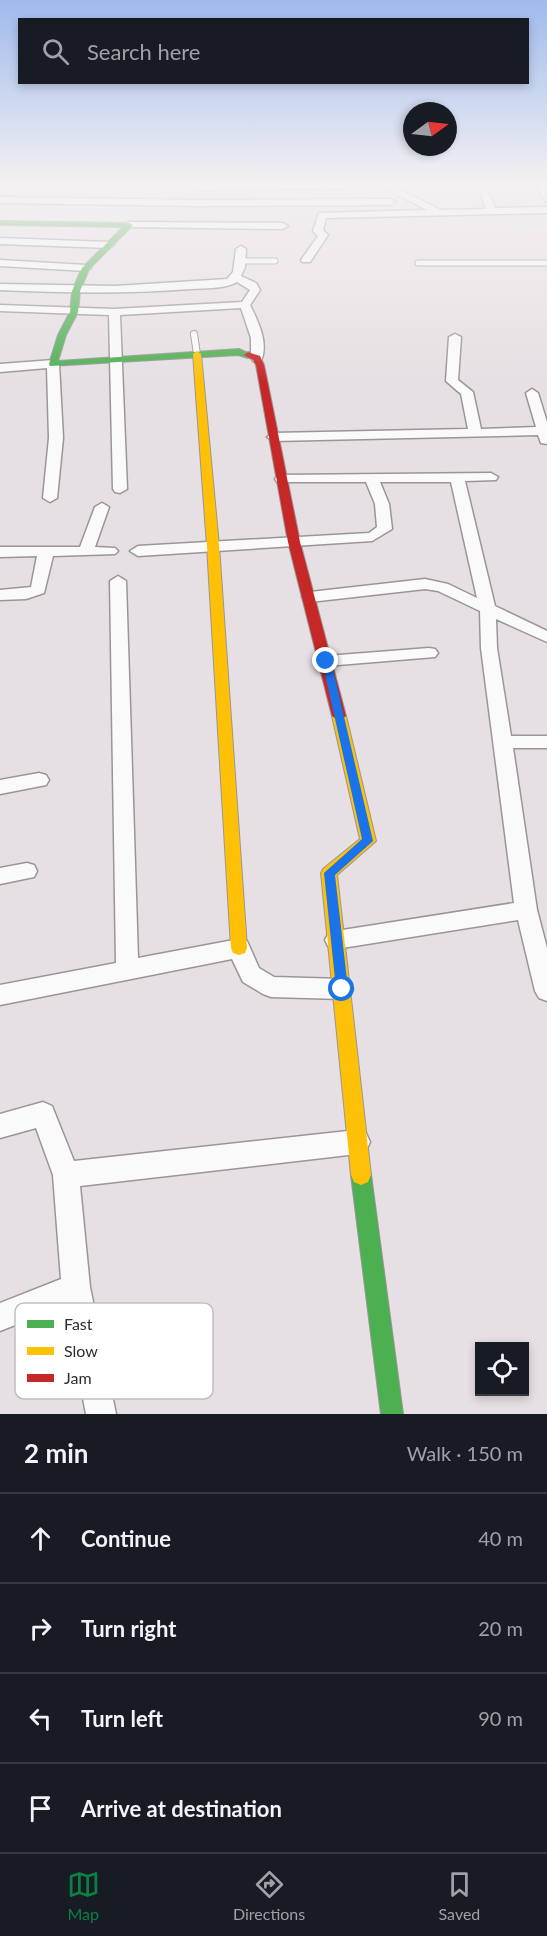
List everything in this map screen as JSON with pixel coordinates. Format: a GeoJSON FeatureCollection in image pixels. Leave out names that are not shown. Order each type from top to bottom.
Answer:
{"type":"FeatureCollection","features":[{"type":"Feature","properties":{"kind":"street"},"geometry":{"type":"LineString","coordinates":[[50,498],[56,438],[53,364],[62,335],[74,312],[76,291],[86,268],[104,251]]}},
{"type":"Feature","properties":{"kind":"street"},"geometry":{"type":"LineString","coordinates":[[306,260],[312,251]]}},
{"type":"Feature","properties":{"kind":"street"},"geometry":{"type":"LineString","coordinates":[[236,278],[240,255]]}},
{"type":"Feature","properties":{"kind":"street"},"geometry":{"type":"LineString","coordinates":[[0,263],[86,268]]}},
{"type":"Feature","properties":{"kind":"street"},"geometry":{"type":"LineString","coordinates":[[0,287],[76,291],[120,290],[219,283],[236,278],[252,285],[255,290],[246,305]]}},
{"type":"Feature","properties":{"kind":"street"},"geometry":{"type":"LineString","coordinates":[[0,308],[114,312],[246,305]]}},
{"type":"Feature","properties":{"kind":"street"},"geometry":{"type":"LineString","coordinates":[[246,305],[257,345],[257,358],[294,542],[326,661],[368,841],[329,873],[357,1142],[392,1414]]}},
{"type":"Feature","properties":{"kind":"street"},"geometry":{"type":"LineString","coordinates":[[114,312],[120,489]]}},
{"type":"Feature","properties":{"kind":"street"},"geometry":{"type":"LineString","coordinates":[[455,337],[452,381],[467,392],[475,432]]}},
{"type":"Feature","properties":{"kind":"street"},"geometry":{"type":"LineString","coordinates":[[0,368],[239,352],[257,358]]}},
{"type":"Feature","properties":{"kind":"street"},"geometry":{"type":"LineString","coordinates":[[197,354],[213,546],[239,948],[251,975],[271,987],[342,989]]}},
{"type":"Feature","properties":{"kind":"street"},"geometry":{"type":"LineString","coordinates":[[274,437],[475,432],[546,435],[532,393]]}},
{"type":"Feature","properties":{"kind":"street"},"geometry":{"type":"LineString","coordinates":[[282,479],[491,477]]}},
{"type":"Feature","properties":{"kind":"street"},"geometry":{"type":"LineString","coordinates":[[138,551],[372,537],[385,529],[382,504],[371,478]]}},
{"type":"Feature","properties":{"kind":"street"},"geometry":{"type":"LineString","coordinates":[[457,478],[488,609],[489,648],[526,910],[547,991]]}},
{"type":"Feature","properties":{"kind":"street"},"geometry":{"type":"LineString","coordinates":[[86,551],[102,507]]}},
{"type":"Feature","properties":{"kind":"street"},"geometry":{"type":"LineString","coordinates":[[0,552],[110,551]]}},
{"type":"Feature","properties":{"kind":"street"},"geometry":{"type":"LineString","coordinates":[[0,595],[34,593],[38,590],[46,552]]}},
{"type":"Feature","properties":{"kind":"street"},"geometry":{"type":"LineString","coordinates":[[118,581],[127,969]]}},
{"type":"Feature","properties":{"kind":"street"},"geometry":{"type":"LineString","coordinates":[[310,597],[425,584],[442,587],[547,637]]}},
{"type":"Feature","properties":{"kind":"street"},"geometry":{"type":"LineString","coordinates":[[326,661],[429,653]]}},
{"type":"Feature","properties":{"kind":"street"},"geometry":{"type":"LineString","coordinates":[[502,742],[547,742]]}},
{"type":"Feature","properties":{"kind":"street"},"geometry":{"type":"LineString","coordinates":[[0,787],[39,780]]}},
{"type":"Feature","properties":{"kind":"street"},"geometry":{"type":"LineString","coordinates":[[0,876],[27,871]]}},
{"type":"Feature","properties":{"kind":"street"},"geometry":{"type":"LineString","coordinates":[[336,940],[526,910]]}},
{"type":"Feature","properties":{"kind":"street"},"geometry":{"type":"LineString","coordinates":[[0,995],[239,948]]}},
{"type":"Feature","properties":{"kind":"street"},"geometry":{"type":"LineString","coordinates":[[0,1126],[43,1113],[66,1175],[79,1303]]}},
{"type":"Feature","properties":{"kind":"street"},"geometry":{"type":"LineString","coordinates":[[66,1175],[357,1142]]}},
{"type":"Feature","properties":{"kind":"street"},"geometry":{"type":"LineString","coordinates":[[35,1303],[76,1287]]}},
{"type":"Feature","properties":{"kind":"street"},"geometry":{"type":"LineString","coordinates":[[0,1317],[15,1311]]}},
{"type":"Feature","properties":{"kind":"street"},"geometry":{"type":"LineString","coordinates":[[98,1399],[101,1414]]}},
{"type":"Feature","properties":{"kind":"lane"},"geometry":{"type":"LineString","coordinates":[[240,255],[275,261]]}},
{"type":"Feature","properties":{"kind":"lane"},"geometry":{"type":"LineString","coordinates":[[418,263],[547,263]]}},
{"type":"Feature","properties":{"kind":"lane"},"geometry":{"type":"LineString","coordinates":[[194,334],[197,354]]}},
{"type":"Feature","properties":{"kind":"traffic: fast"},"geometry":{"type":"LineString","coordinates":[[103,251],[86,268],[76,291],[74,312],[62,335],[53,364],[239,352],[248,355]]}},
{"type":"Feature","properties":{"kind":"traffic: fast"},"geometry":{"type":"LineString","coordinates":[[361,1175],[392,1414]]}},
{"type":"Feature","properties":{"kind":"traffic: slow"},"geometry":{"type":"LineString","coordinates":[[197,354],[213,546],[239,948]]}},
{"type":"Feature","properties":{"kind":"traffic: slow"},"geometry":{"type":"LineString","coordinates":[[339,716],[368,841],[329,873],[361,1175]]}},
{"type":"Feature","properties":{"kind":"traffic: jam"},"geometry":{"type":"LineString","coordinates":[[248,355],[257,358],[260,365],[294,542],[339,716]]}},
{"type":"Feature","properties":{"kind":"route"},"geometry":{"type":"LineString","coordinates":[[326,661],[368,841],[329,873],[342,989]]}}]}
